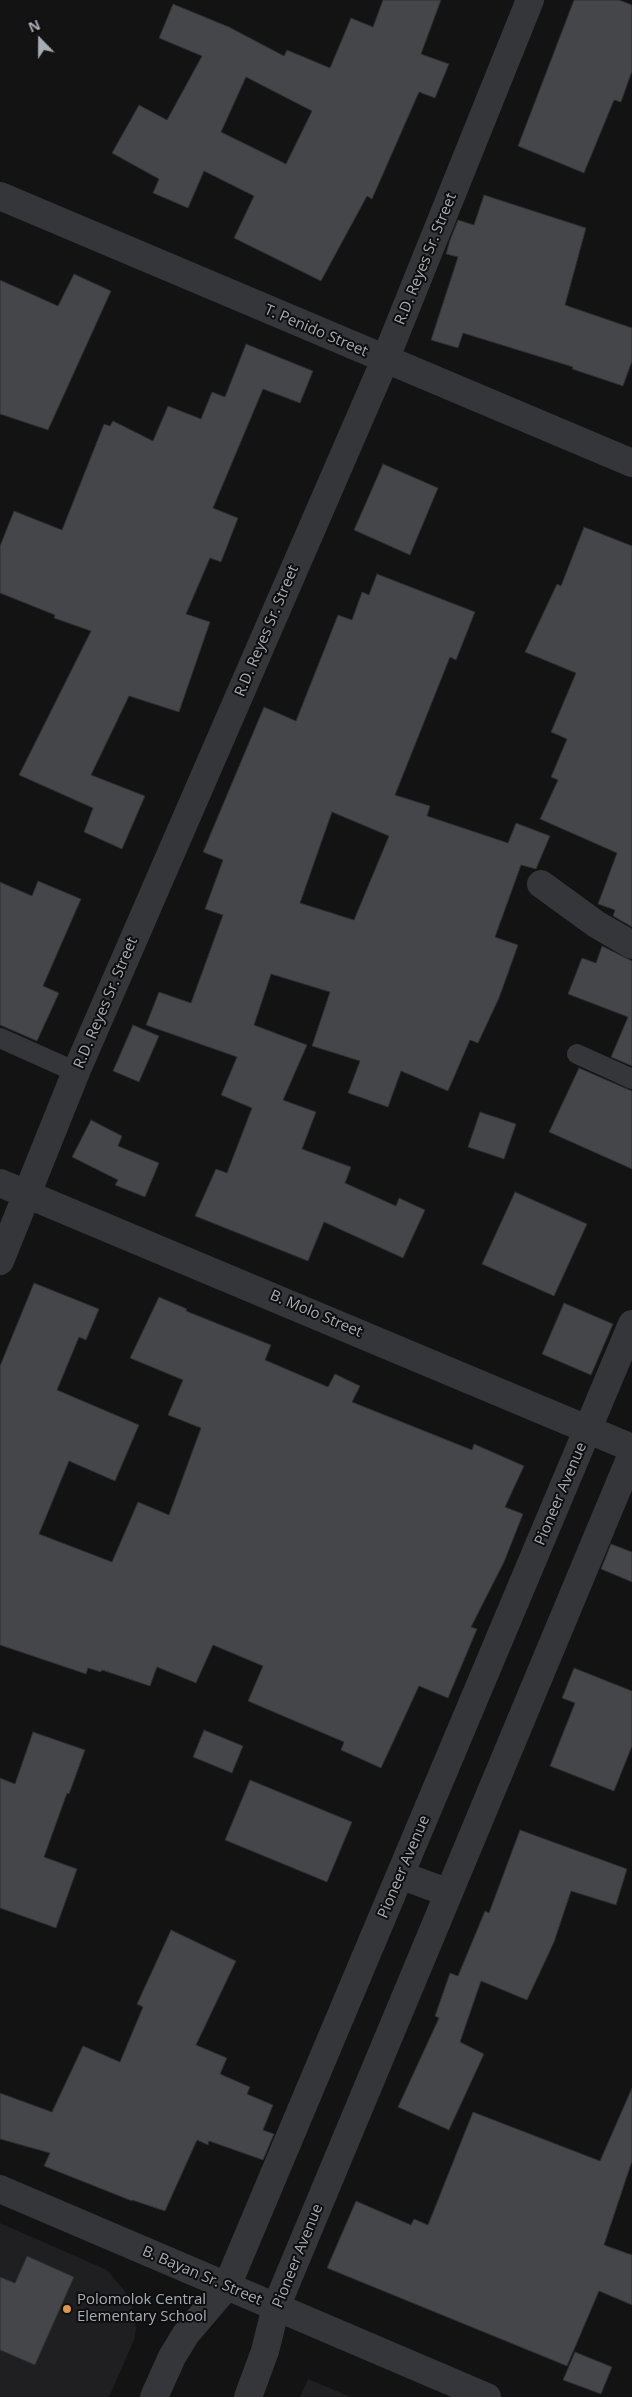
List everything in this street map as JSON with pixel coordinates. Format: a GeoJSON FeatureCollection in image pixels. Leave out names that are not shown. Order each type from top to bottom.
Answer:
{"type":"FeatureCollection","features":[{"type":"Feature","properties":{"kind":"street","name":"R.D. Reyes Sr. Street"},"geometry":{"type":"LineString","coordinates":[[0,1261],[29,1194],[76,1072],[385,360],[530,0]]}},
{"type":"Feature","properties":{"kind":"street","name":"T. Penido Street"},"geometry":{"type":"LineString","coordinates":[[0,196],[632,464]]}},
{"type":"Feature","properties":{"kind":"street"},"geometry":{"type":"LineString","coordinates":[[541,884],[596,924],[632,945]]}},
{"type":"Feature","properties":{"kind":"street","name":"B. Molo Street"},"geometry":{"type":"LineString","coordinates":[[0,1183],[632,1448]]}},
{"type":"Feature","properties":{"kind":"street","name":"Pioneer Avenue"},"geometry":{"type":"LineString","coordinates":[[154,2397],[172,2357],[186,2334],[227,2286],[632,1324]]}},
{"type":"Feature","properties":{"kind":"street","name":"Pioneer Avenue"},"geometry":{"type":"LineString","coordinates":[[248,2397],[265,2351],[276,2307],[632,1454]]}},
{"type":"Feature","properties":{"kind":"street"},"geometry":{"type":"LineString","coordinates":[[400,1875],[449,1893]]}},
{"type":"Feature","properties":{"kind":"street","name":"B. Bayan Sr. Street"},"geometry":{"type":"LineString","coordinates":[[0,2189],[487,2397]]}},
{"type":"Feature","properties":{"kind":"lane"},"geometry":{"type":"LineString","coordinates":[[0,1038],[76,1072]]}},
{"type":"Feature","properties":{"kind":"lane"},"geometry":{"type":"LineString","coordinates":[[577,1054],[632,1080]]}},
{"type":"Feature","properties":{"kind":"shaded area","name":"Polomolok Central Elementary School"},"geometry":{"type":"Polygon","coordinates":[[[0,2223],[107,2270],[127,2294],[135,2314],[136,2329],[134,2340],[109,2397],[0,2397],[0,2223]]]}},
{"type":"Feature","properties":{"kind":"shaded area"},"geometry":{"type":"Polygon","coordinates":[[[308,2379],[351,2397],[300,2397],[308,2379]]]}},
{"type":"Feature","properties":{"kind":"building"},"geometry":{"type":"Polygon","coordinates":[[[383,0],[441,0],[421,54],[449,64],[435,98],[419,92],[372,199],[367,196],[321,281],[234,238],[254,196],[204,171],[188,208],[153,193],[159,179],[112,153],[139,105],[167,120],[202,56],[159,38],[173,4],[229,27],[284,56],[287,50],[330,68],[351,18],[373,27],[383,0]],[[246,77],[221,132],[286,164],[312,111],[246,77]]]}},
{"type":"Feature","properties":{"kind":"building"},"geometry":{"type":"Polygon","coordinates":[[[574,0],[619,0],[632,5],[632,71],[621,102],[614,100],[584,173],[518,146],[574,0]]]}},
{"type":"Feature","properties":{"kind":"building"},"geometry":{"type":"Polygon","coordinates":[[[484,195],[586,228],[565,305],[632,328],[632,361],[623,386],[572,369],[573,367],[463,333],[458,348],[431,340],[458,257],[446,254],[450,240],[458,220],[474,225],[484,195]]]}},
{"type":"Feature","properties":{"kind":"building"},"geometry":{"type":"Polygon","coordinates":[[[74,274],[111,291],[48,430],[0,414],[0,280],[58,306],[74,274]]]}},
{"type":"Feature","properties":{"kind":"building"},"geometry":{"type":"Polygon","coordinates":[[[246,344],[313,371],[300,403],[263,389],[213,508],[238,518],[221,562],[210,558],[186,614],[210,622],[179,712],[129,696],[91,775],[145,796],[122,849],[84,832],[93,808],[19,775],[91,631],[54,618],[55,615],[0,593],[0,546],[14,511],[62,530],[104,424],[110,426],[113,421],[153,441],[168,406],[201,419],[212,392],[225,397],[246,344]]]}},
{"type":"Feature","properties":{"kind":"building"},"geometry":{"type":"Polygon","coordinates":[[[383,464],[438,488],[410,555],[354,530],[383,464]]]}},
{"type":"Feature","properties":{"kind":"building"},"geometry":{"type":"Polygon","coordinates":[[[584,527],[632,546],[632,927],[613,916],[615,910],[598,904],[617,853],[540,819],[558,780],[551,777],[567,739],[551,732],[576,673],[525,652],[557,584],[561,586],[584,527]]]}},
{"type":"Feature","properties":{"kind":"building"},"geometry":{"type":"Polygon","coordinates":[[[377,574],[475,612],[456,660],[450,657],[395,795],[430,806],[427,816],[508,843],[516,823],[550,836],[536,869],[521,865],[495,937],[518,945],[499,998],[478,1043],[470,1040],[448,1091],[401,1071],[388,1107],[348,1093],[360,1061],[312,1046],[330,992],[271,974],[254,1025],[307,1045],[283,1100],[316,1112],[302,1149],[351,1167],[345,1183],[396,1206],[399,1198],[425,1210],[403,1258],[324,1222],[308,1261],[195,1216],[216,1169],[227,1173],[252,1108],[221,1095],[237,1057],[146,1025],[159,992],[191,1003],[223,915],[205,909],[223,860],[203,852],[264,707],[296,721],[338,615],[352,620],[362,592],[369,595],[377,574]],[[332,812],[300,903],[354,920],[389,836],[332,812]]]}},
{"type":"Feature","properties":{"kind":"building"},"geometry":{"type":"Polygon","coordinates":[[[38,881],[81,899],[43,986],[59,993],[37,1041],[0,1025],[0,882],[32,896],[38,881]]]}},
{"type":"Feature","properties":{"kind":"building"},"geometry":{"type":"Polygon","coordinates":[[[602,946],[632,961],[632,1066],[611,1057],[628,1017],[568,994],[582,958],[596,963],[602,946]]]}},
{"type":"Feature","properties":{"kind":"building"},"geometry":{"type":"Polygon","coordinates":[[[133,1025],[159,1036],[139,1082],[113,1071],[133,1025]]]}},
{"type":"Feature","properties":{"kind":"building"},"geometry":{"type":"Polygon","coordinates":[[[579,1068],[632,1091],[632,1169],[549,1132],[579,1068]]]}},
{"type":"Feature","properties":{"kind":"building"},"geometry":{"type":"Polygon","coordinates":[[[480,1112],[516,1124],[504,1159],[468,1147],[480,1112]]]}},
{"type":"Feature","properties":{"kind":"building"},"geometry":{"type":"Polygon","coordinates":[[[91,1120],[122,1136],[118,1146],[159,1163],[145,1197],[115,1185],[118,1180],[72,1157],[91,1120]]]}},
{"type":"Feature","properties":{"kind":"building"},"geometry":{"type":"Polygon","coordinates":[[[515,1192],[587,1224],[554,1296],[482,1264],[515,1192]]]}},
{"type":"Feature","properties":{"kind":"building"},"geometry":{"type":"Polygon","coordinates":[[[34,1283],[99,1309],[86,1340],[79,1337],[57,1390],[139,1425],[115,1481],[69,1461],[39,1534],[112,1562],[138,1502],[169,1515],[201,1428],[168,1415],[183,1380],[130,1358],[159,1297],[187,1309],[186,1311],[271,1345],[265,1360],[328,1387],[335,1374],[360,1386],[352,1402],[472,1450],[474,1444],[524,1466],[505,1507],[523,1514],[504,1562],[471,1627],[477,1629],[448,1698],[419,1686],[381,1768],[341,1750],[344,1742],[248,1701],[263,1666],[213,1645],[196,1683],[157,1667],[150,1686],[102,1670],[101,1672],[88,1668],[86,1674],[0,1645],[0,1366],[34,1283]]]}},
{"type":"Feature","properties":{"kind":"building"},"geometry":{"type":"Polygon","coordinates":[[[564,1303],[613,1324],[591,1375],[542,1354],[564,1303]]]}},
{"type":"Feature","properties":{"kind":"building"},"geometry":{"type":"Polygon","coordinates":[[[611,1544],[632,1552],[632,1582],[601,1569],[611,1544]]]}},
{"type":"Feature","properties":{"kind":"building"},"geometry":{"type":"Polygon","coordinates":[[[574,1668],[632,1691],[632,1746],[614,1791],[550,1766],[575,1703],[562,1698],[574,1668]]]}},
{"type":"Feature","properties":{"kind":"building"},"geometry":{"type":"Polygon","coordinates":[[[204,1730],[243,1746],[232,1773],[193,1757],[204,1730]]]}},
{"type":"Feature","properties":{"kind":"building"},"geometry":{"type":"Polygon","coordinates":[[[33,1732],[85,1750],[44,1857],[77,1869],[56,1928],[0,1908],[0,1778],[15,1784],[33,1732]]]}},
{"type":"Feature","properties":{"kind":"building"},"geometry":{"type":"Polygon","coordinates":[[[250,1780],[352,1822],[327,1882],[225,1840],[250,1780]]]}},
{"type":"Feature","properties":{"kind":"building"},"geometry":{"type":"Polygon","coordinates":[[[520,1830],[627,1869],[616,1905],[571,1891],[554,1942],[527,2000],[481,1981],[460,2042],[484,2054],[449,2130],[398,2107],[439,2018],[435,2016],[450,1973],[458,1976],[485,1911],[489,1913],[520,1830]]]}},
{"type":"Feature","properties":{"kind":"building"},"geometry":{"type":"Polygon","coordinates":[[[171,1930],[236,1961],[196,2045],[227,2058],[220,2074],[250,2087],[247,2094],[273,2105],[263,2130],[274,2134],[263,2160],[209,2141],[208,2145],[197,2140],[165,2211],[132,2201],[44,2166],[50,2153],[0,2139],[0,2093],[52,2112],[83,2046],[120,2062],[143,2007],[137,2004],[171,1930]]]}},
{"type":"Feature","properties":{"kind":"building"},"geometry":{"type":"Polygon","coordinates":[[[632,2088],[632,2161],[604,2245],[632,2255],[632,2305],[599,2291],[567,2366],[327,2268],[356,2201],[411,2225],[414,2219],[428,2225],[473,2112],[600,2161],[632,2088]]]}},
{"type":"Feature","properties":{"kind":"building"},"geometry":{"type":"Polygon","coordinates":[[[27,2256],[74,2277],[35,2365],[0,2350],[0,2277],[15,2283],[27,2256]]]}},
{"type":"Feature","properties":{"kind":"building"},"geometry":{"type":"Polygon","coordinates":[[[575,2352],[612,2367],[601,2394],[563,2380],[575,2352]]]}},
{"type":"Feature","properties":{"kind":"place","name":"Polomolok Central Elementary School"},"geometry":{"type":"Point","coordinates":[67,2309]}}]}
